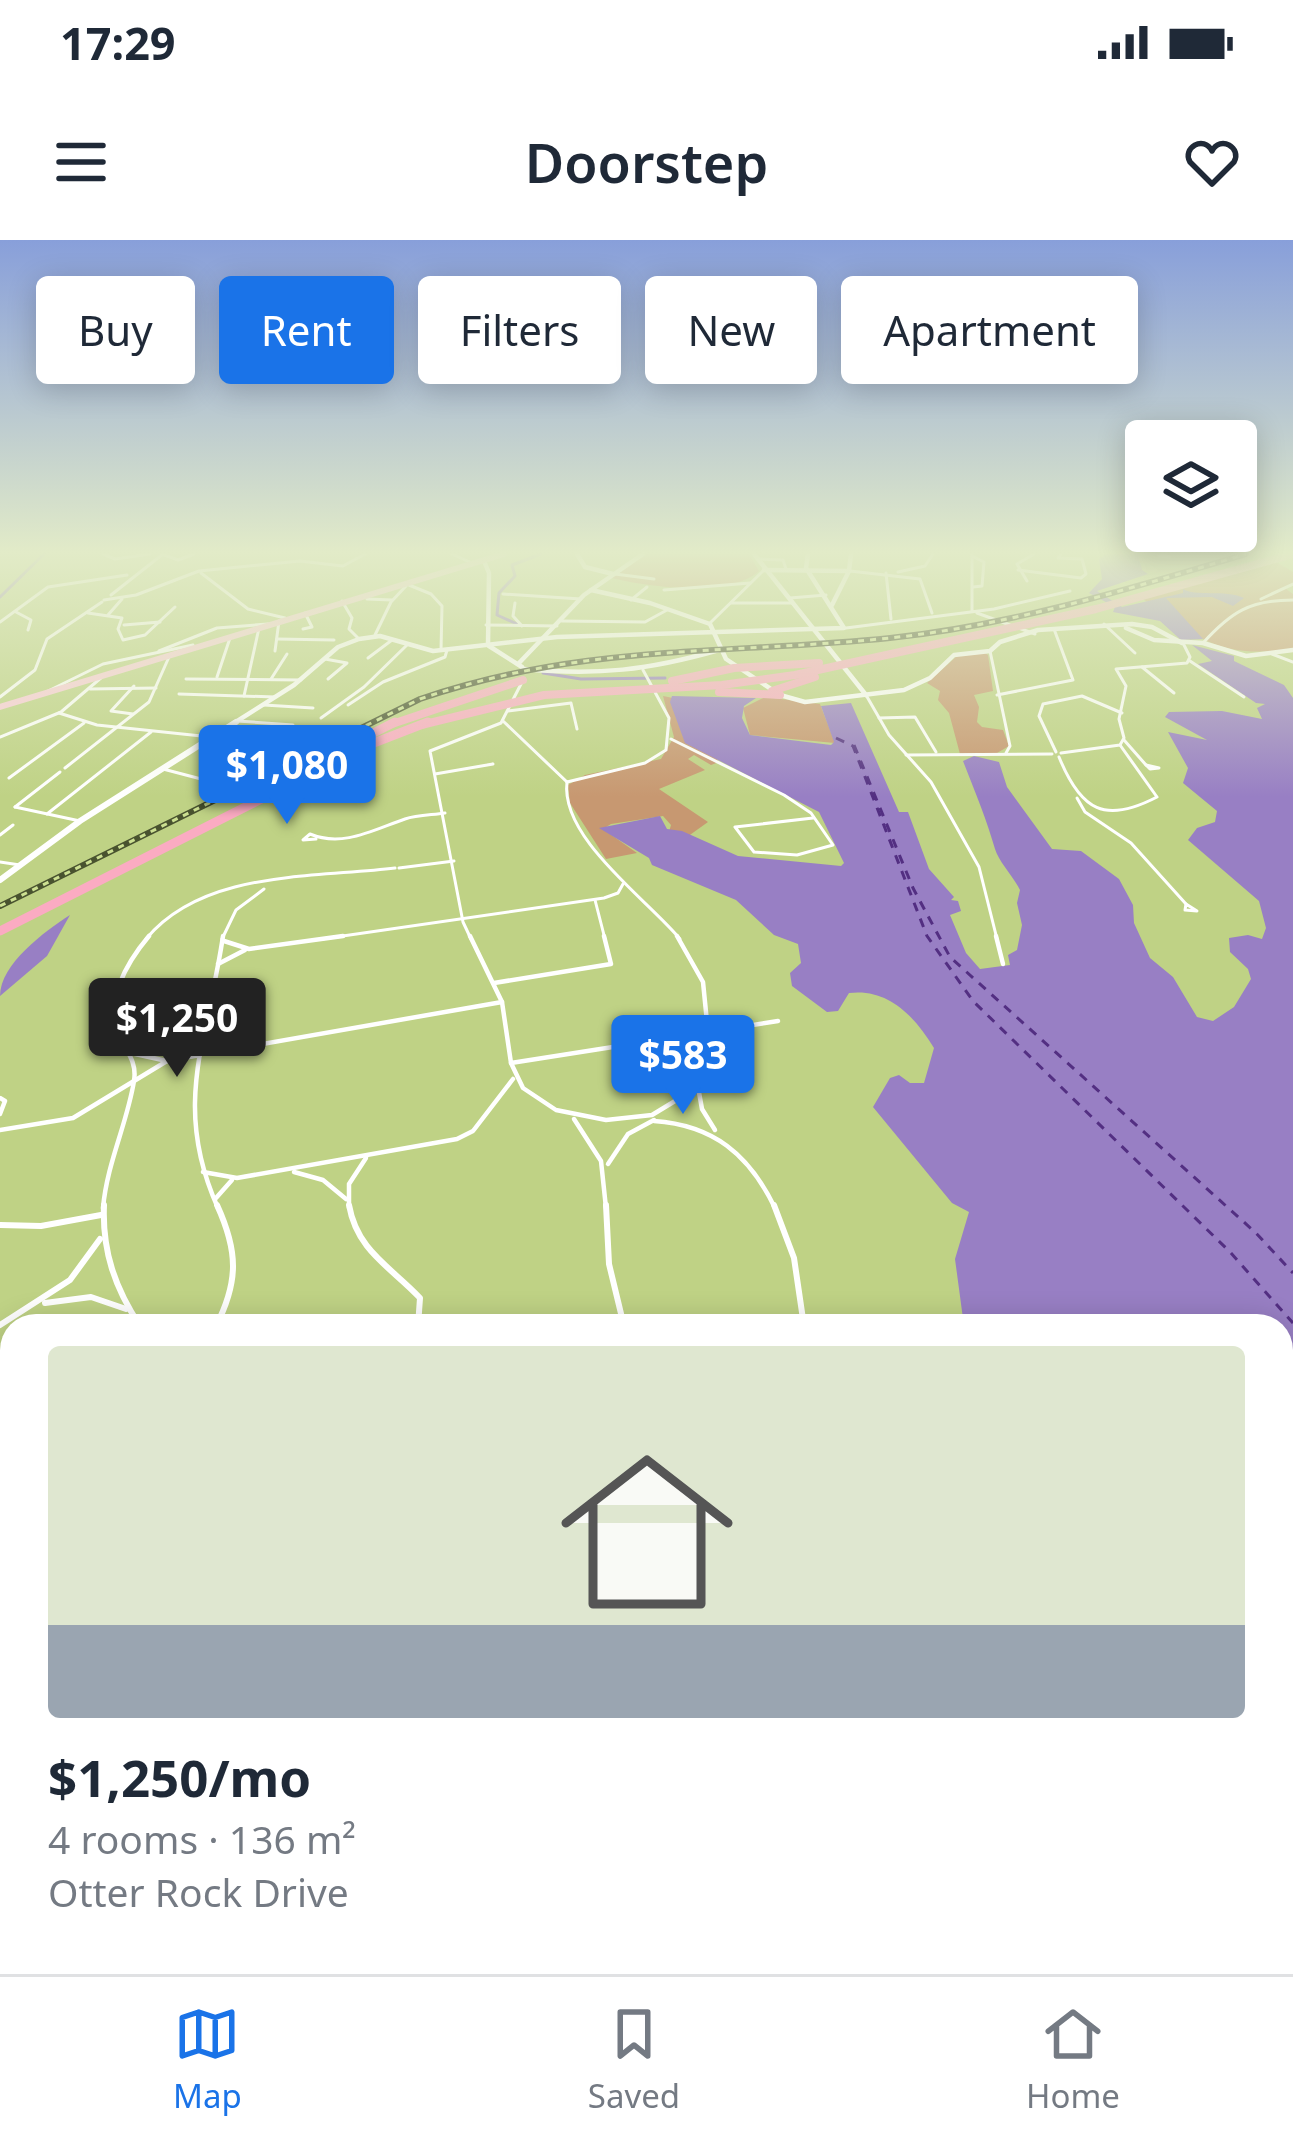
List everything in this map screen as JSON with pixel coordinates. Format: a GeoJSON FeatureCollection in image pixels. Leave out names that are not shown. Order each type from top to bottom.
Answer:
{"type":"FeatureCollection","features":[{"type":"Feature","properties":{"kind":"highway"},"geometry":{"type":"LineString","coordinates":[[257,793],[392,728],[514,699],[609,686],[756,679],[992,635]]}},
{"type":"Feature","properties":{"kind":"highway"},"geometry":{"type":"LineString","coordinates":[[0,929],[394,733],[514,699],[622,689],[740,668],[844,663],[992,635]]}},
{"type":"Feature","properties":{"kind":"highway"},"geometry":{"type":"LineString","coordinates":[[705,674],[725,668],[729,661]]}},
{"type":"Feature","properties":{"kind":"highway"},"geometry":{"type":"LineString","coordinates":[[652,683],[777,693],[844,663]]}},
{"type":"Feature","properties":{"kind":"highway"},"geometry":{"type":"LineString","coordinates":[[0,929],[395,721],[522,671]]}},
{"type":"Feature","properties":{"kind":"highway"},"geometry":{"type":"LineString","coordinates":[[311,776],[394,733]]}},
{"type":"Feature","properties":{"kind":"highway"},"geometry":{"type":"LineString","coordinates":[[0,929],[139,869]]}},
{"type":"Feature","properties":{"kind":"main road"},"geometry":{"type":"LineString","coordinates":[[0,707],[239,635]]}},
{"type":"Feature","properties":{"kind":"main road"},"geometry":{"type":"LineString","coordinates":[[0,880],[80,820],[301,680],[341,645],[375,635],[444,650],[547,638],[715,635],[729,661],[777,693],[809,702],[920,685],[956,654],[990,651],[1009,635]]}},
{"type":"Feature","properties":{"kind":"main road"},"geometry":{"type":"LineString","coordinates":[[487,635],[488,645],[522,671],[652,683],[719,650]]}},
{"type":"Feature","properties":{"kind":"main road"},"geometry":{"type":"LineString","coordinates":[[522,671],[549,635]]}},
{"type":"Feature","properties":{"kind":"main road"},"geometry":{"type":"LineString","coordinates":[[819,635],[866,695]]}},
{"type":"Feature","properties":{"kind":"main road"},"geometry":{"type":"LineString","coordinates":[[1139,635],[1202,643],[1246,656],[1293,650]]}},
{"type":"Feature","properties":{"kind":"street"},"geometry":{"type":"LineString","coordinates":[[0,697],[35,670],[53,635]]}},
{"type":"Feature","properties":{"kind":"street"},"geometry":{"type":"LineString","coordinates":[[120,635],[121,640],[146,635]]}},
{"type":"Feature","properties":{"kind":"street"},"geometry":{"type":"LineString","coordinates":[[159,652],[200,635]]}},
{"type":"Feature","properties":{"kind":"street"},"geometry":{"type":"LineString","coordinates":[[244,696],[258,635]]}},
{"type":"Feature","properties":{"kind":"street"},"geometry":{"type":"LineString","coordinates":[[275,651],[278,635]]}},
{"type":"Feature","properties":{"kind":"street"},"geometry":{"type":"LineString","coordinates":[[355,635],[359,639]]}},
{"type":"Feature","properties":{"kind":"street"},"geometry":{"type":"LineString","coordinates":[[348,705],[383,682],[446,657],[444,635]]}},
{"type":"Feature","properties":{"kind":"street"},"geometry":{"type":"LineString","coordinates":[[998,694],[1072,681],[1053,635]]}},
{"type":"Feature","properties":{"kind":"street"},"geometry":{"type":"LineString","coordinates":[[1118,635],[1135,653]]}},
{"type":"Feature","properties":{"kind":"street"},"geometry":{"type":"LineString","coordinates":[[1202,643],[1208,635]]}},
{"type":"Feature","properties":{"kind":"street"},"geometry":{"type":"LineString","coordinates":[[216,679],[230,638]]}},
{"type":"Feature","properties":{"kind":"street"},"geometry":{"type":"LineString","coordinates":[[277,639],[334,640]]}},
{"type":"Feature","properties":{"kind":"street"},"geometry":{"type":"LineString","coordinates":[[368,658],[392,640]]}},
{"type":"Feature","properties":{"kind":"street"},"geometry":{"type":"LineString","coordinates":[[1184,643],[1190,661],[1244,697]]}},
{"type":"Feature","properties":{"kind":"street"},"geometry":{"type":"LineString","coordinates":[[42,694],[100,665],[207,645]]}},
{"type":"Feature","properties":{"kind":"street"},"geometry":{"type":"LineString","coordinates":[[321,718],[364,688],[407,645]]}},
{"type":"Feature","properties":{"kind":"street"},"geometry":{"type":"LineString","coordinates":[[990,651],[1010,746],[1006,753]]}},
{"type":"Feature","properties":{"kind":"street"},"geometry":{"type":"LineString","coordinates":[[271,679],[287,654]]}},
{"type":"Feature","properties":{"kind":"street"},"geometry":{"type":"LineString","coordinates":[[1272,654],[1293,662]]}},
{"type":"Feature","properties":{"kind":"street"},"geometry":{"type":"LineString","coordinates":[[80,820],[15,807],[149,702],[169,657]]}},
{"type":"Feature","properties":{"kind":"street"},"geometry":{"type":"LineString","coordinates":[[325,659],[347,663],[328,679]]}},
{"type":"Feature","properties":{"kind":"street"},"geometry":{"type":"LineString","coordinates":[[1077,797],[1096,808],[1120,812],[1142,807],[1157,797],[1122,743],[1126,686],[1116,669],[1190,661]]}},
{"type":"Feature","properties":{"kind":"street"},"geometry":{"type":"LineString","coordinates":[[1142,667],[1158,686],[1174,693]]}},
{"type":"Feature","properties":{"kind":"street"},"geometry":{"type":"LineString","coordinates":[[522,671],[503,721],[487,732],[433,748],[463,918],[502,1002],[515,1077],[535,1098],[570,1115],[685,1120],[715,1130]]}},
{"type":"Feature","properties":{"kind":"street"},"geometry":{"type":"LineString","coordinates":[[0,737],[59,712],[102,677]]}},
{"type":"Feature","properties":{"kind":"street"},"geometry":{"type":"LineString","coordinates":[[185,679],[301,680]]}},
{"type":"Feature","properties":{"kind":"street"},"geometry":{"type":"LineString","coordinates":[[652,683],[663,700],[671,739],[728,771],[767,784],[813,818],[831,849],[754,852],[734,828],[813,818]]}},
{"type":"Feature","properties":{"kind":"street"},"geometry":{"type":"LineString","coordinates":[[133,714],[111,711],[134,686]]}},
{"type":"Feature","properties":{"kind":"street"},"geometry":{"type":"LineString","coordinates":[[88,689],[156,688]]}},
{"type":"Feature","properties":{"kind":"street"},"geometry":{"type":"LineString","coordinates":[[179,694],[275,697]]}},
{"type":"Feature","properties":{"kind":"street"},"geometry":{"type":"LineString","coordinates":[[866,695],[906,755],[931,782],[980,867],[1004,964]]}},
{"type":"Feature","properties":{"kind":"street"},"geometry":{"type":"LineString","coordinates":[[1122,713],[1082,696],[1043,704],[1039,716],[1085,812],[1136,847],[1186,904]]}},
{"type":"Feature","properties":{"kind":"street"},"geometry":{"type":"LineString","coordinates":[[514,699],[571,703],[577,729]]}},
{"type":"Feature","properties":{"kind":"street"},"geometry":{"type":"LineString","coordinates":[[264,705],[313,708]]}},
{"type":"Feature","properties":{"kind":"street"},"geometry":{"type":"LineString","coordinates":[[59,712],[84,723],[278,744]]}},
{"type":"Feature","properties":{"kind":"street"},"geometry":{"type":"LineString","coordinates":[[879,718],[915,716],[936,752]]}},
{"type":"Feature","properties":{"kind":"street"},"geometry":{"type":"LineString","coordinates":[[503,721],[568,782]]}},
{"type":"Feature","properties":{"kind":"street"},"geometry":{"type":"LineString","coordinates":[[237,722],[293,725]]}},
{"type":"Feature","properties":{"kind":"street"},"geometry":{"type":"LineString","coordinates":[[9,778],[84,723]]}},
{"type":"Feature","properties":{"kind":"street"},"geometry":{"type":"LineString","coordinates":[[47,814],[152,730]]}},
{"type":"Feature","properties":{"kind":"street"},"geometry":{"type":"LineString","coordinates":[[568,782],[595,771],[654,761],[671,739]]}},
{"type":"Feature","properties":{"kind":"street"},"geometry":{"type":"LineString","coordinates":[[906,755],[1057,754],[1122,743]]}},
{"type":"Feature","properties":{"kind":"street"},"geometry":{"type":"LineString","coordinates":[[1122,743],[1146,765]]}},
{"type":"Feature","properties":{"kind":"street"},"geometry":{"type":"LineString","coordinates":[[163,769],[208,780],[254,744]]}},
{"type":"Feature","properties":{"kind":"street"},"geometry":{"type":"LineString","coordinates":[[436,774],[487,765]]}},
{"type":"Feature","properties":{"kind":"street"},"geometry":{"type":"LineString","coordinates":[[568,782],[566,799],[622,884],[665,918],[691,952],[706,994],[711,1031],[698,1087],[702,1109],[749,1168],[779,1217],[799,1276],[803,1314]]}},
{"type":"Feature","properties":{"kind":"street"},"geometry":{"type":"LineString","coordinates":[[316,839],[382,832],[407,818],[445,813]]}},
{"type":"Feature","properties":{"kind":"street"},"geometry":{"type":"LineString","coordinates":[[0,821],[13,825],[0,835]]}},
{"type":"Feature","properties":{"kind":"street"},"geometry":{"type":"LineString","coordinates":[[167,1061],[131,1052],[119,1039],[114,1007],[142,946],[183,905],[238,889],[454,861]]}},
{"type":"Feature","properties":{"kind":"street"},"geometry":{"type":"LineString","coordinates":[[0,862],[20,865]]}},
{"type":"Feature","properties":{"kind":"street"},"geometry":{"type":"LineString","coordinates":[[223,1314],[231,1299],[238,1261],[203,1172],[193,1132],[200,1055],[208,994],[228,922],[248,898],[274,884]]}},
{"type":"Feature","properties":{"kind":"street"},"geometry":{"type":"LineString","coordinates":[[618,893],[622,884]]}},
{"type":"Feature","properties":{"kind":"street"},"geometry":{"type":"LineString","coordinates":[[238,889],[248,898]]}},
{"type":"Feature","properties":{"kind":"street"},"geometry":{"type":"LineString","coordinates":[[218,964],[248,949],[618,893],[638,896]]}},
{"type":"Feature","properties":{"kind":"street"},"geometry":{"type":"LineString","coordinates":[[494,983],[611,964],[595,899]]}},
{"type":"Feature","properties":{"kind":"street"},"geometry":{"type":"LineString","coordinates":[[224,941],[248,949]]}},
{"type":"Feature","properties":{"kind":"street"},"geometry":{"type":"LineString","coordinates":[[211,1053],[502,1002]]}},
{"type":"Feature","properties":{"kind":"street"},"geometry":{"type":"LineString","coordinates":[[511,1064],[778,1021]]}},
{"type":"Feature","properties":{"kind":"street"},"geometry":{"type":"LineString","coordinates":[[130,1314],[100,1239],[109,1160],[135,1078],[131,1052]]}},
{"type":"Feature","properties":{"kind":"street"},"geometry":{"type":"LineString","coordinates":[[0,1130],[73,1118],[167,1061],[200,1055]]}},
{"type":"Feature","properties":{"kind":"street"},"geometry":{"type":"LineString","coordinates":[[203,1172],[237,1178],[466,1136],[515,1077]]}},
{"type":"Feature","properties":{"kind":"street"},"geometry":{"type":"LineString","coordinates":[[607,1169],[628,1134],[698,1087]]}},
{"type":"Feature","properties":{"kind":"street"},"geometry":{"type":"LineString","coordinates":[[570,1115],[593,1139],[607,1169],[609,1268],[621,1314]]}},
{"type":"Feature","properties":{"kind":"street"},"geometry":{"type":"LineString","coordinates":[[346,1199],[352,1172],[369,1156]]}},
{"type":"Feature","properties":{"kind":"street"},"geometry":{"type":"LineString","coordinates":[[288,1171],[323,1180],[346,1199],[368,1252],[420,1298],[419,1314]]}},
{"type":"Feature","properties":{"kind":"street"},"geometry":{"type":"LineString","coordinates":[[216,1198],[237,1178]]}},
{"type":"Feature","properties":{"kind":"street"},"geometry":{"type":"LineString","coordinates":[[0,1225],[41,1226],[101,1215]]}},
{"type":"Feature","properties":{"kind":"street"},"geometry":{"type":"LineString","coordinates":[[21,1314],[42,1304],[82,1270],[100,1239]]}},
{"type":"Feature","properties":{"kind":"street"},"geometry":{"type":"LineString","coordinates":[[42,1304],[91,1297],[126,1310]]}},
{"type":"Feature","properties":{"kind":"shaded area"},"geometry":{"type":"Polygon","coordinates":[[[1175,635],[1203,639],[1181,640],[1175,635]]]}},
{"type":"Feature","properties":{"kind":"shaded area"},"geometry":{"type":"Polygon","coordinates":[[[1196,635],[1293,635],[1293,649],[1248,651],[1196,635]]]}},
{"type":"Feature","properties":{"kind":"shaded area"},"geometry":{"type":"Polygon","coordinates":[[[1192,645],[1234,656],[1234,661],[1284,685],[1293,698],[1293,1314],[962,1314],[955,1259],[969,1212],[952,1203],[873,1107],[890,1078],[899,1075],[910,1083],[924,1083],[934,1048],[927,1037],[899,1007],[876,995],[849,993],[838,1011],[827,1012],[792,986],[790,973],[801,963],[798,944],[774,935],[736,900],[652,865],[649,858],[599,828],[660,816],[667,829],[738,856],[841,866],[844,863],[819,812],[685,743],[670,702],[672,696],[756,698],[744,706],[742,718],[750,735],[831,745],[834,742],[821,706],[851,703],[899,812],[908,812],[929,869],[954,897],[951,900],[958,901],[961,911],[950,915],[966,953],[980,969],[1010,965],[1008,955],[1017,950],[1022,925],[1017,903],[1020,890],[997,854],[963,761],[974,756],[999,762],[1007,787],[1052,849],[1081,851],[1119,879],[1150,958],[1173,977],[1197,1017],[1213,1021],[1234,1007],[1251,979],[1248,969],[1230,952],[1229,938],[1262,939],[1266,928],[1259,901],[1188,840],[1197,828],[1215,822],[1217,811],[1183,783],[1188,768],[1168,732],[1207,740],[1165,717],[1169,712],[1222,711],[1262,719],[1257,708],[1265,704],[1256,703],[1198,664],[1212,661],[1192,645]]]}},
{"type":"Feature","properties":{"kind":"shaded area"},"geometry":{"type":"Polygon","coordinates":[[[988,655],[993,691],[974,695],[979,707],[977,722],[1003,730],[1009,746],[997,753],[960,754],[949,713],[938,700],[940,691],[927,683],[957,656],[988,655]]]}},
{"type":"Feature","properties":{"kind":"shaded area"},"geometry":{"type":"Polygon","coordinates":[[[663,696],[673,698],[719,762],[711,765],[694,755],[688,759],[705,770],[659,789],[708,822],[687,837],[669,832],[671,825],[663,816],[611,824],[603,829],[637,853],[606,859],[570,803],[568,785],[585,775],[661,759],[674,737],[663,696]]]}},
{"type":"Feature","properties":{"kind":"shaded area"},"geometry":{"type":"Polygon","coordinates":[[[765,697],[820,704],[835,743],[750,735],[743,708],[765,697]]]}},
{"type":"Feature","properties":{"kind":"shaded area"},"geometry":{"type":"Polygon","coordinates":[[[70,915],[47,956],[0,996],[15,961],[70,915]]]}},
{"type":"Feature","properties":{"kind":"waterway"},"geometry":{"type":"LineString","coordinates":[[543,673],[581,679],[665,678]]}},
{"type":"Feature","properties":{"kind":"ferry route"},"geometry":{"type":"LineString","coordinates":[[836,738],[853,746],[927,936],[973,1001],[1230,1252],[1285,1314]]}},
{"type":"Feature","properties":{"kind":"ferry route"},"geometry":{"type":"LineString","coordinates":[[854,745],[913,888],[950,957],[1256,1233],[1293,1273]]}},
{"type":"Feature","properties":{"kind":"railway"},"geometry":{"type":"LineString","coordinates":[[0,906],[420,699],[539,668],[597,660],[914,635]]}}]}
